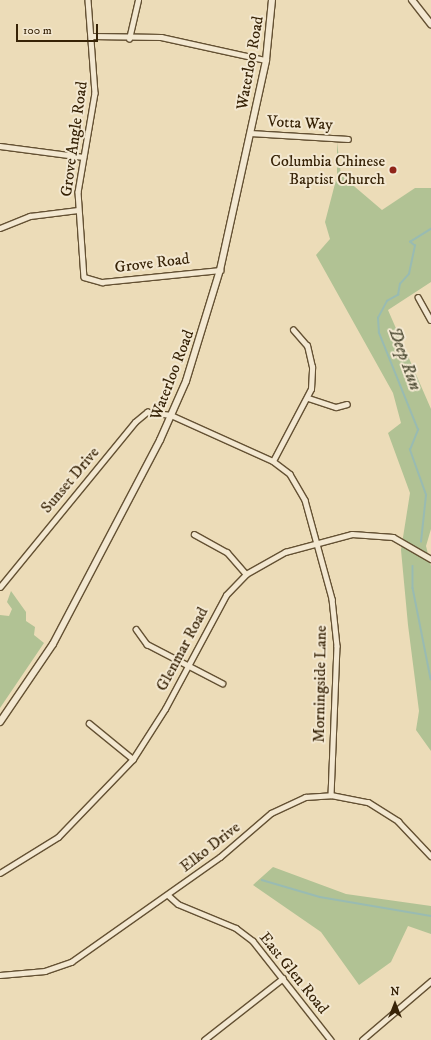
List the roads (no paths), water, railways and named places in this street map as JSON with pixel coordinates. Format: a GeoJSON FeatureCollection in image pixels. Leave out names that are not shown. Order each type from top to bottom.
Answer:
{"type":"FeatureCollection","features":[{"type":"Feature","properties":{"kind":"main road","name":"Waterloo Road"},"geometry":{"type":"LineString","coordinates":[[0,722],[53,644],[171,415],[204,330],[220,270],[266,60],[272,0]]}},
{"type":"Feature","properties":{"kind":"main road"},"geometry":{"type":"LineString","coordinates":[[412,0],[431,24]]}},
{"type":"Feature","properties":{"kind":"street","name":"Grove Angle Road"},"geometry":{"type":"LineString","coordinates":[[87,281],[82,272],[78,210],[83,156],[95,98],[92,36],[88,0]]}},
{"type":"Feature","properties":{"kind":"street"},"geometry":{"type":"LineString","coordinates":[[129,39],[138,0]]}},
{"type":"Feature","properties":{"kind":"street"},"geometry":{"type":"LineString","coordinates":[[92,36],[129,39],[161,38],[266,60]]}},
{"type":"Feature","properties":{"kind":"street","name":"Votta Way"},"geometry":{"type":"LineString","coordinates":[[250,133],[348,139]]}},
{"type":"Feature","properties":{"kind":"street"},"geometry":{"type":"LineString","coordinates":[[0,146],[83,156]]}},
{"type":"Feature","properties":{"kind":"street"},"geometry":{"type":"LineString","coordinates":[[0,228],[30,216],[78,210]]}},
{"type":"Feature","properties":{"kind":"street","name":"Grove Road"},"geometry":{"type":"LineString","coordinates":[[87,281],[220,270]]}},
{"type":"Feature","properties":{"kind":"street"},"geometry":{"type":"LineString","coordinates":[[418,297],[431,320]]}},
{"type":"Feature","properties":{"kind":"street"},"geometry":{"type":"LineString","coordinates":[[273,461],[308,398],[310,356],[304,338],[294,330]]}},
{"type":"Feature","properties":{"kind":"street"},"geometry":{"type":"LineString","coordinates":[[308,398],[336,406],[347,404]]}},
{"type":"Feature","properties":{"kind":"street","name":"Sunset Drive"},"geometry":{"type":"LineString","coordinates":[[0,587],[142,415],[154,411],[171,415]]}},
{"type":"Feature","properties":{"kind":"street","name":"Morningside Lane"},"geometry":{"type":"LineString","coordinates":[[171,415],[273,461],[301,490],[318,542],[332,598],[337,646],[331,795]]}},
{"type":"Feature","properties":{"kind":"street"},"geometry":{"type":"LineString","coordinates":[[194,534],[227,552],[246,574]]}},
{"type":"Feature","properties":{"kind":"street","name":"Glenmar Road"},"geometry":{"type":"LineString","coordinates":[[0,873],[58,837],[133,759],[188,665],[226,595],[246,574],[270,558],[318,542],[352,534],[379,534],[406,542],[431,559]]}},
{"type":"Feature","properties":{"kind":"street"},"geometry":{"type":"LineString","coordinates":[[136,629],[142,640],[222,683]]}},
{"type":"Feature","properties":{"kind":"street"},"geometry":{"type":"LineString","coordinates":[[89,723],[133,759]]}},
{"type":"Feature","properties":{"kind":"street","name":"Elko Drive"},"geometry":{"type":"LineString","coordinates":[[0,975],[60,968],[168,895],[283,806],[305,797],[331,795],[357,798],[378,807],[410,831],[431,856]]}},
{"type":"Feature","properties":{"kind":"street","name":"East Glen Road"},"geometry":{"type":"LineString","coordinates":[[168,895],[178,904],[245,934],[283,978],[331,1040]]}},
{"type":"Feature","properties":{"kind":"street"},"geometry":{"type":"LineString","coordinates":[[204,1040],[283,978]]}},
{"type":"Feature","properties":{"kind":"street"},"geometry":{"type":"LineString","coordinates":[[362,1040],[431,981]]}},
{"type":"Feature","properties":{"kind":"waterway","name":"Deep Run"},"geometry":{"type":"LineString","coordinates":[[421,542],[426,495],[410,450],[418,430],[379,333],[378,318],[387,301],[398,295],[400,284],[409,274],[415,246],[410,242],[431,229]]}},
{"type":"Feature","properties":{"kind":"waterway","name":"Deep Run"},"geometry":{"type":"LineString","coordinates":[[413,566],[413,588],[431,679]]}},
{"type":"Feature","properties":{"kind":"waterway"},"geometry":{"type":"LineString","coordinates":[[262,880],[320,897],[431,916]]}},
{"type":"Feature","properties":{"kind":"place","name":"Columbia Chinese Baptist Church"},"geometry":{"type":"Point","coordinates":[393,170]}}]}
